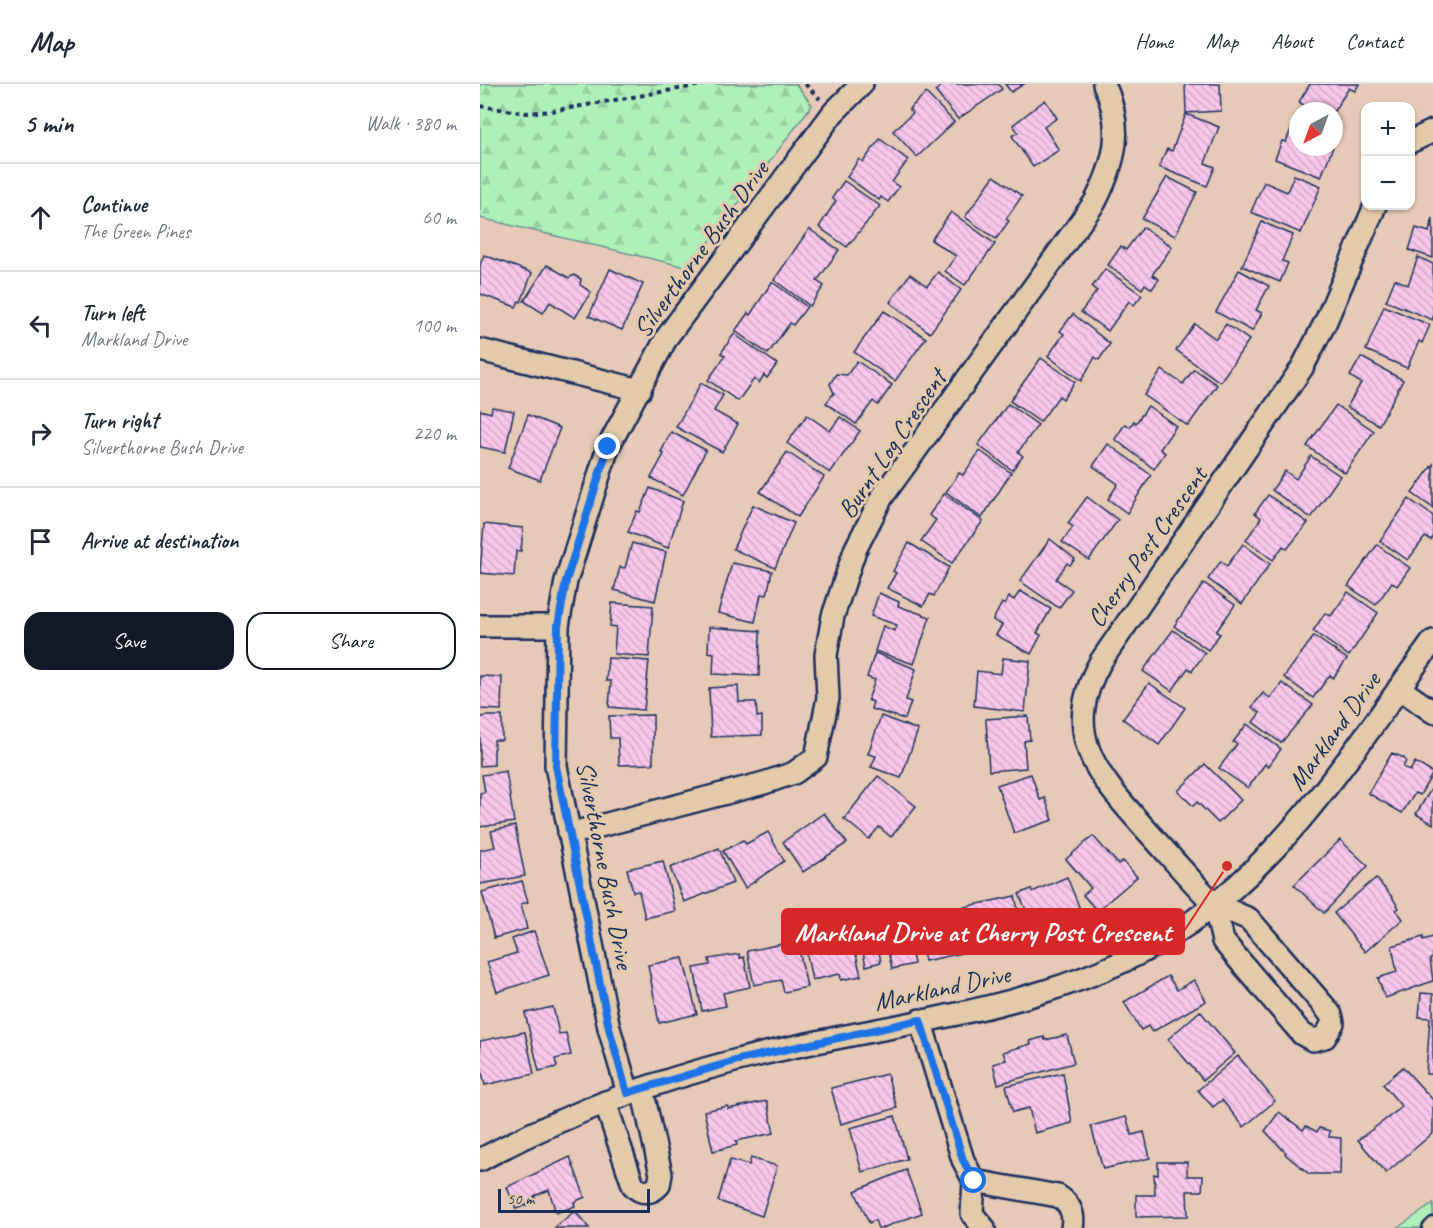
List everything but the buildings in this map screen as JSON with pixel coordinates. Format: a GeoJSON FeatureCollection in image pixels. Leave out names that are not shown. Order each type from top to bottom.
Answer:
{"type":"FeatureCollection","features":[{"type":"Feature","properties":{"kind":"street","name":"Silverthorne Bush Drive"},"geometry":{"type":"LineString","coordinates":[[605,1102],[633,1185],[640,1191],[652,1191],[662,1179],[635,1091],[609,1028],[556,766],[558,626],[566,581],[608,447],[667,337],[833,113],[862,84]]}},
{"type":"Feature","properties":{"kind":"street","name":"Burnt Log Crescent"},"geometry":{"type":"LineString","coordinates":[[569,834],[764,783],[794,773],[816,757],[828,698],[826,655],[833,616],[855,550],[882,497],[1095,202],[1110,171],[1117,136],[1104,84]]}},
{"type":"Feature","properties":{"kind":"street"},"geometry":{"type":"LineString","coordinates":[[1415,140],[1433,131]]}},
{"type":"Feature","properties":{"kind":"street","name":"Cherry Post Crescent"},"geometry":{"type":"LineString","coordinates":[[1214,904],[1114,794],[1095,769],[1084,728],[1083,705],[1089,683],[1101,661],[1302,368],[1326,321],[1373,210]]}},
{"type":"Feature","properties":{"kind":"street"},"geometry":{"type":"LineString","coordinates":[[480,350],[640,390]]}},
{"type":"Feature","properties":{"kind":"street"},"geometry":{"type":"LineString","coordinates":[[480,626],[558,626]]}},
{"type":"Feature","properties":{"kind":"street","name":"Markland Drive"},"geometry":{"type":"LineString","coordinates":[[480,1160],[605,1102],[635,1091],[738,1060],[1018,999],[1078,981],[1163,940],[1214,904],[1291,832],[1433,641]]}},
{"type":"Feature","properties":{"kind":"street"},"geometry":{"type":"LineString","coordinates":[[1399,688],[1433,712]]}},
{"type":"Feature","properties":{"kind":"street"},"geometry":{"type":"LineString","coordinates":[[1214,904],[1249,919],[1324,1006],[1333,1023],[1325,1037],[1313,1040],[1302,1034],[1223,941],[1214,904]]}},
{"type":"Feature","properties":{"kind":"street"},"geometry":{"type":"LineString","coordinates":[[920,1020],[963,1160],[974,1181],[972,1214],[984,1228]]}},
{"type":"Feature","properties":{"kind":"street"},"geometry":{"type":"LineString","coordinates":[[974,1181],[1058,1196],[1068,1204],[1072,1212],[1072,1228]]}},
{"type":"Feature","properties":{"kind":"lane"},"geometry":{"type":"LineString","coordinates":[[1428,1228],[1433,1223]]}},
{"type":"Feature","properties":{"kind":"path"},"geometry":{"type":"LineString","coordinates":[[480,106],[526,113],[552,111],[707,84]]}},
{"type":"Feature","properties":{"kind":"green space"},"geometry":{"type":"Polygon","coordinates":[[[480,84],[796,84],[812,105],[690,268],[480,218],[480,84]]]}},
{"type":"Feature","properties":{"kind":"green space"},"geometry":{"type":"Polygon","coordinates":[[[1433,1203],[1433,1228],[1397,1228],[1430,1206],[1433,1203]]]}},
{"type":"Feature","properties":{"kind":"place","name":"Markland Drive at Cherry Post Crescent"},"geometry":{"type":"Point","coordinates":[1227,866]}},
{"type":"Feature","properties":{"kind":"route"},"geometry":{"type":"LineString","coordinates":[[608,447],[566,581],[558,626],[556,766],[609,1028],[627,1093],[738,1060],[920,1020],[963,1160],[974,1181]]}}]}
